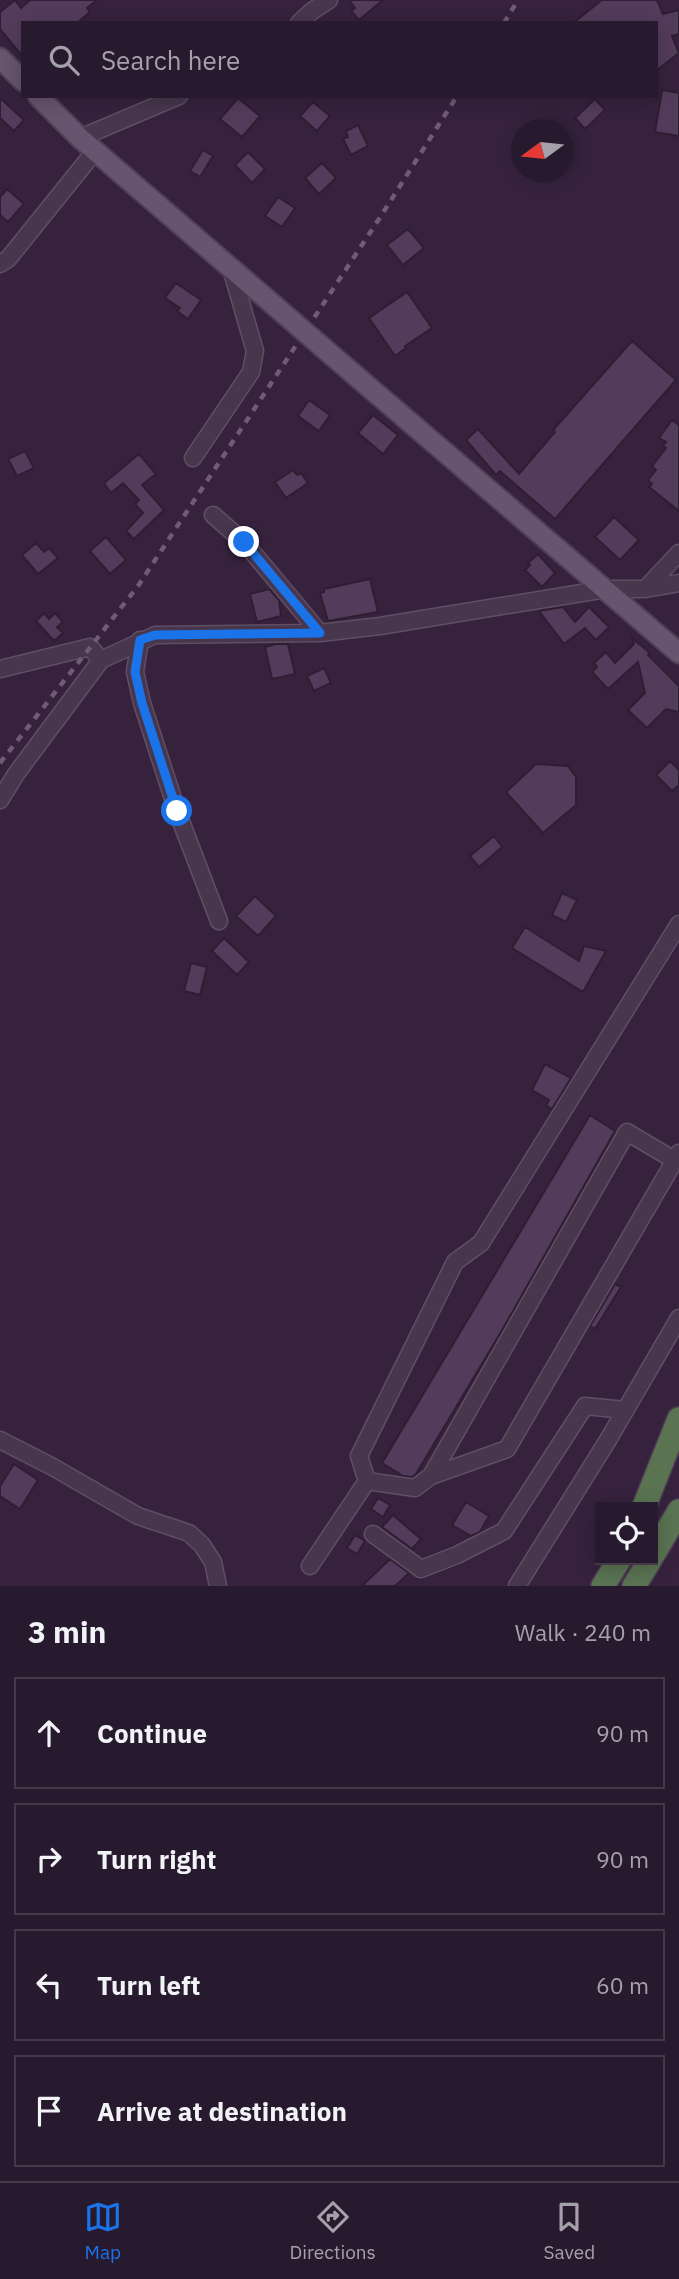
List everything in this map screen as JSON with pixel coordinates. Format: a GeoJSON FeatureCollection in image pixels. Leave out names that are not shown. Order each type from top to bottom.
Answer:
{"type":"FeatureCollection","features":[{"type":"Feature","properties":{"kind":"highway"},"geometry":{"type":"LineString","coordinates":[[646,1502],[679,1419]]}},
{"type":"Feature","properties":{"kind":"highway"},"geometry":{"type":"LineString","coordinates":[[653,1502],[679,1458]]}},
{"type":"Feature","properties":{"kind":"highway"},"geometry":{"type":"LineString","coordinates":[[658,1547],[677,1515]]}},
{"type":"Feature","properties":{"kind":"highway"},"geometry":{"type":"LineString","coordinates":[[603,1586],[616,1565]]}},
{"type":"Feature","properties":{"kind":"highway"},"geometry":{"type":"LineString","coordinates":[[634,1586],[647,1565]]}},
{"type":"Feature","properties":{"kind":"main road"},"geometry":{"type":"LineString","coordinates":[[0,58],[21,79]]}},
{"type":"Feature","properties":{"kind":"main road"},"geometry":{"type":"LineString","coordinates":[[40,98],[80,138],[679,653]]}},
{"type":"Feature","properties":{"kind":"street"},"geometry":{"type":"LineString","coordinates":[[301,21],[329,0]]}},
{"type":"Feature","properties":{"kind":"street"},"geometry":{"type":"LineString","coordinates":[[80,138],[174,98]]}},
{"type":"Feature","properties":{"kind":"street"},"geometry":{"type":"LineString","coordinates":[[0,264],[8,259],[95,151]]}},
{"type":"Feature","properties":{"kind":"street"},"geometry":{"type":"LineString","coordinates":[[194,458],[251,372],[255,351],[230,265]]}},
{"type":"Feature","properties":{"kind":"street"},"geometry":{"type":"LineString","coordinates":[[213,515],[244,542],[320,633]]}},
{"type":"Feature","properties":{"kind":"street"},"geometry":{"type":"LineString","coordinates":[[645,589],[679,553]]}},
{"type":"Feature","properties":{"kind":"street"},"geometry":{"type":"LineString","coordinates":[[0,800],[16,774],[101,660],[155,635],[320,633],[380,626],[606,589],[645,589],[679,583]]}},
{"type":"Feature","properties":{"kind":"street"},"geometry":{"type":"LineString","coordinates":[[140,640],[135,672],[142,703],[177,811],[219,921]]}},
{"type":"Feature","properties":{"kind":"street"},"geometry":{"type":"LineString","coordinates":[[0,669],[90,647],[101,660]]}},
{"type":"Feature","properties":{"kind":"street"},"geometry":{"type":"LineString","coordinates":[[367,1481],[359,1456],[456,1262],[481,1243],[679,924]]}},
{"type":"Feature","properties":{"kind":"street"},"geometry":{"type":"LineString","coordinates":[[367,1481],[415,1488],[431,1476],[507,1449],[677,1156],[627,1132],[431,1476]]}},
{"type":"Feature","properties":{"kind":"street"},"geometry":{"type":"LineString","coordinates":[[517,1586],[679,1318]]}},
{"type":"Feature","properties":{"kind":"street"},"geometry":{"type":"LineString","coordinates":[[373,1534],[421,1569],[457,1555],[505,1531],[585,1406],[625,1410]]}},
{"type":"Feature","properties":{"kind":"street"},"geometry":{"type":"LineString","coordinates":[[0,1440],[138,1516],[189,1533],[202,1545],[213,1562],[218,1586]]}},
{"type":"Feature","properties":{"kind":"street"},"geometry":{"type":"LineString","coordinates":[[310,1566],[367,1481]]}},
{"type":"Feature","properties":{"kind":"building"},"geometry":{"type":"Polygon","coordinates":[[[15,0],[21,8],[30,0],[97,0],[87,8],[90,12],[79,21],[21,21],[21,55],[0,29],[0,12],[15,0]]]}},
{"type":"Feature","properties":{"kind":"building"},"geometry":{"type":"Polygon","coordinates":[[[349,0],[383,0],[359,20],[351,11],[355,8],[349,0]]]}},
{"type":"Feature","properties":{"kind":"building"},"geometry":{"type":"Polygon","coordinates":[[[602,0],[657,0],[663,14],[679,10],[679,34],[672,36],[679,53],[658,69],[658,21],[576,21],[602,0]]]}},
{"type":"Feature","properties":{"kind":"building"},"geometry":{"type":"Polygon","coordinates":[[[662,90],[679,93],[679,136],[655,132],[662,90]]]}},
{"type":"Feature","properties":{"kind":"building"},"geometry":{"type":"Polygon","coordinates":[[[0,98],[24,120],[14,131],[0,118],[0,98]]]}},
{"type":"Feature","properties":{"kind":"building"},"geometry":{"type":"Polygon","coordinates":[[[238,98],[260,116],[242,137],[220,119],[238,98]]]}},
{"type":"Feature","properties":{"kind":"building"},"geometry":{"type":"Polygon","coordinates":[[[595,99],[605,110],[585,129],[575,118],[595,99]]]}},
{"type":"Feature","properties":{"kind":"building"},"geometry":{"type":"Polygon","coordinates":[[[313,102],[330,116],[317,131],[300,116],[313,102]]]}},
{"type":"Feature","properties":{"kind":"building"},"geometry":{"type":"Polygon","coordinates":[[[358,125],[368,146],[351,155],[343,139],[348,137],[346,131],[358,125]]]}},
{"type":"Feature","properties":{"kind":"building"},"geometry":{"type":"Polygon","coordinates":[[[203,150],[213,156],[200,177],[190,171],[203,150]]]}},
{"type":"Feature","properties":{"kind":"building"},"geometry":{"type":"Polygon","coordinates":[[[248,152],[265,169],[252,183],[235,165],[248,152]]]}},
{"type":"Feature","properties":{"kind":"building"},"geometry":{"type":"Polygon","coordinates":[[[322,163],[336,178],[319,194],[305,178],[322,163]]]}},
{"type":"Feature","properties":{"kind":"building"},"geometry":{"type":"Polygon","coordinates":[[[7,189],[24,204],[8,222],[0,215],[0,197],[7,189]]]}},
{"type":"Feature","properties":{"kind":"building"},"geometry":{"type":"Polygon","coordinates":[[[278,197],[295,208],[282,227],[265,216],[278,197]]]}},
{"type":"Feature","properties":{"kind":"building"},"geometry":{"type":"Polygon","coordinates":[[[408,229],[424,248],[403,265],[387,245],[408,229]]]}},
{"type":"Feature","properties":{"kind":"building"},"geometry":{"type":"Polygon","coordinates":[[[176,283],[201,300],[188,319],[177,311],[180,308],[165,298],[176,283]]]}},
{"type":"Feature","properties":{"kind":"building"},"geometry":{"type":"Polygon","coordinates":[[[407,292],[432,328],[395,356],[369,318],[407,292]]]}},
{"type":"Feature","properties":{"kind":"building"},"geometry":{"type":"Polygon","coordinates":[[[632,341],[676,380],[555,519],[500,471],[496,475],[466,440],[478,429],[519,474],[555,432],[553,430],[632,341]]]}},
{"type":"Feature","properties":{"kind":"building"},"geometry":{"type":"Polygon","coordinates":[[[309,400],[330,415],[319,431],[298,416],[309,400]]]}},
{"type":"Feature","properties":{"kind":"building"},"geometry":{"type":"Polygon","coordinates":[[[373,415],[398,435],[383,454],[358,433],[373,415]]]}},
{"type":"Feature","properties":{"kind":"building"},"geometry":{"type":"Polygon","coordinates":[[[672,420],[679,425],[679,511],[649,487],[652,484],[648,480],[656,470],[652,466],[666,448],[663,446],[666,442],[659,438],[672,420]]]}},
{"type":"Feature","properties":{"kind":"building"},"geometry":{"type":"Polygon","coordinates":[[[25,451],[34,468],[17,476],[8,459],[25,451]]]}},
{"type":"Feature","properties":{"kind":"building"},"geometry":{"type":"Polygon","coordinates":[[[139,454],[156,474],[142,485],[164,510],[134,539],[126,531],[143,513],[135,504],[139,500],[123,483],[111,493],[104,483],[139,454]]]}},
{"type":"Feature","properties":{"kind":"building"},"geometry":{"type":"Polygon","coordinates":[[[293,470],[297,475],[301,473],[308,483],[286,498],[275,482],[293,470]]]}},
{"type":"Feature","properties":{"kind":"building"},"geometry":{"type":"Polygon","coordinates":[[[614,517],[639,540],[620,560],[595,537],[614,517]]]}},
{"type":"Feature","properties":{"kind":"building"},"geometry":{"type":"Polygon","coordinates":[[[106,537],[126,560],[110,574],[90,551],[106,537]]]}},
{"type":"Feature","properties":{"kind":"building"},"geometry":{"type":"Polygon","coordinates":[[[36,543],[44,552],[49,548],[58,558],[38,574],[22,555],[36,543]]]}},
{"type":"Feature","properties":{"kind":"building"},"geometry":{"type":"Polygon","coordinates":[[[538,554],[555,573],[542,587],[525,570],[538,554]]]}},
{"type":"Feature","properties":{"kind":"building"},"geometry":{"type":"Polygon","coordinates":[[[370,579],[378,612],[328,621],[320,593],[324,592],[324,589],[370,579]]]}},
{"type":"Feature","properties":{"kind":"building"},"geometry":{"type":"Polygon","coordinates":[[[269,589],[279,600],[281,616],[257,622],[250,594],[269,589]]]}},
{"type":"Feature","properties":{"kind":"building"},"geometry":{"type":"Polygon","coordinates":[[[563,607],[575,622],[589,607],[609,627],[596,640],[585,628],[564,644],[539,611],[563,607]]]}},
{"type":"Feature","properties":{"kind":"building"},"geometry":{"type":"Polygon","coordinates":[[[44,613],[49,619],[55,613],[63,622],[57,627],[63,633],[54,641],[36,621],[44,613]]]}},
{"type":"Feature","properties":{"kind":"building"},"geometry":{"type":"Polygon","coordinates":[[[632,638],[650,653],[648,655],[679,686],[679,712],[666,709],[647,728],[628,710],[645,693],[638,662],[608,689],[592,672],[597,667],[594,663],[606,652],[615,663],[634,644],[632,638]]]}},
{"type":"Feature","properties":{"kind":"building"},"geometry":{"type":"Polygon","coordinates":[[[288,644],[295,674],[272,679],[265,647],[288,644]]]}},
{"type":"Feature","properties":{"kind":"building"},"geometry":{"type":"Polygon","coordinates":[[[324,668],[331,683],[314,691],[307,676],[324,668]]]}},
{"type":"Feature","properties":{"kind":"building"},"geometry":{"type":"Polygon","coordinates":[[[670,761],[679,770],[679,785],[672,791],[656,775],[670,761]]]}},
{"type":"Feature","properties":{"kind":"building"},"geometry":{"type":"Polygon","coordinates":[[[536,764],[568,766],[576,777],[576,805],[543,833],[506,792],[536,764]]]}},
{"type":"Feature","properties":{"kind":"building"},"geometry":{"type":"Polygon","coordinates":[[[494,836],[502,847],[479,867],[470,856],[494,836]]]}},
{"type":"Feature","properties":{"kind":"building"},"geometry":{"type":"Polygon","coordinates":[[[562,893],[577,900],[566,922],[552,915],[562,893]]]}},
{"type":"Feature","properties":{"kind":"building"},"geometry":{"type":"Polygon","coordinates":[[[255,896],[276,916],[258,936],[236,916],[255,896]]]}},
{"type":"Feature","properties":{"kind":"building"},"geometry":{"type":"Polygon","coordinates":[[[525,927],[579,961],[584,946],[606,951],[583,992],[512,948],[525,927]]]}},
{"type":"Feature","properties":{"kind":"building"},"geometry":{"type":"Polygon","coordinates":[[[224,938],[249,962],[237,975],[212,951],[224,938]]]}},
{"type":"Feature","properties":{"kind":"building"},"geometry":{"type":"Polygon","coordinates":[[[191,963],[207,967],[200,995],[184,991],[191,963]]]}},
{"type":"Feature","properties":{"kind":"building"},"geometry":{"type":"Polygon","coordinates":[[[545,1064],[571,1078],[552,1109],[546,1106],[549,1100],[532,1090],[545,1064]]]}},
{"type":"Feature","properties":{"kind":"building"},"geometry":{"type":"Polygon","coordinates":[[[590,1115],[615,1131],[501,1332],[416,1474],[412,1477],[403,1476],[382,1463],[590,1115]]]}},
{"type":"Feature","properties":{"kind":"building"},"geometry":{"type":"Polygon","coordinates":[[[615,1284],[621,1287],[595,1329],[590,1326],[615,1284]]]}},
{"type":"Feature","properties":{"kind":"building"},"geometry":{"type":"Polygon","coordinates":[[[14,1464],[38,1480],[20,1509],[0,1496],[0,1486],[14,1464]]]}},
{"type":"Feature","properties":{"kind":"building"},"geometry":{"type":"Polygon","coordinates":[[[378,1498],[390,1505],[383,1517],[371,1509],[378,1498]]]}},
{"type":"Feature","properties":{"kind":"building"},"geometry":{"type":"Polygon","coordinates":[[[466,1502],[489,1516],[480,1532],[471,1536],[452,1525],[466,1502]]]}},
{"type":"Feature","properties":{"kind":"building"},"geometry":{"type":"Polygon","coordinates":[[[393,1515],[421,1539],[412,1549],[382,1527],[393,1515]]]}},
{"type":"Feature","properties":{"kind":"building"},"geometry":{"type":"Polygon","coordinates":[[[355,1535],[365,1541],[357,1554],[347,1548],[355,1535]]]}},
{"type":"Feature","properties":{"kind":"building"},"geometry":{"type":"Polygon","coordinates":[[[390,1559],[409,1573],[395,1586],[362,1586],[390,1559]]]}},
{"type":"Feature","properties":{"kind":"railway"},"geometry":{"type":"LineString","coordinates":[[505,21],[518,0]]}},
{"type":"Feature","properties":{"kind":"railway"},"geometry":{"type":"LineString","coordinates":[[0,763],[138,586],[456,98]]}},
{"type":"Feature","properties":{"kind":"route"},"geometry":{"type":"LineString","coordinates":[[177,811],[142,703],[135,672],[140,640],[155,635],[320,633],[244,542]]}}]}
